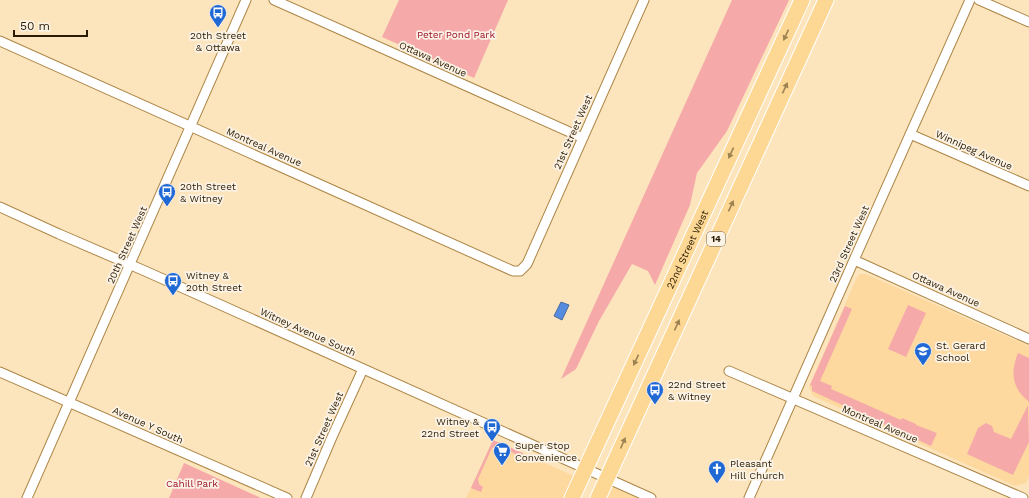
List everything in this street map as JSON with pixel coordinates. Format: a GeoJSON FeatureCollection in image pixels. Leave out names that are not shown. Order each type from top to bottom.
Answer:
{"type":"FeatureCollection","features":[{"type":"Feature","properties":{"kind":"main road","name":"22nd Street West"},"geometry":{"type":"LineString","coordinates":[[572,498],[802,0]]}},
{"type":"Feature","properties":{"kind":"main road","name":"14"},"geometry":{"type":"LineString","coordinates":[[598,498],[826,0]]}},
{"type":"Feature","properties":{"kind":"street","name":"20th Street West"},"geometry":{"type":"LineString","coordinates":[[27,498],[246,0]]}},
{"type":"Feature","properties":{"kind":"street","name":"Ottawa Avenue"},"geometry":{"type":"LineString","coordinates":[[274,0],[583,138]]}},
{"type":"Feature","properties":{"kind":"street","name":"21st Street West"},"geometry":{"type":"LineString","coordinates":[[520,271],[527,264],[643,0]]}},
{"type":"Feature","properties":{"kind":"street","name":"23rd Street West"},"geometry":{"type":"LineString","coordinates":[[749,498],[792,398],[970,0]]}},
{"type":"Feature","properties":{"kind":"street"},"geometry":{"type":"LineString","coordinates":[[979,0],[1029,22]]}},
{"type":"Feature","properties":{"kind":"street","name":"Montreal Avenue"},"geometry":{"type":"LineString","coordinates":[[0,41],[513,271],[520,271]]}},
{"type":"Feature","properties":{"kind":"street","name":"Winnipeg Avenue"},"geometry":{"type":"LineString","coordinates":[[910,134],[1029,186]]}},
{"type":"Feature","properties":{"kind":"street","name":"Witney Avenue South"},"geometry":{"type":"LineString","coordinates":[[0,207],[651,498]]}},
{"type":"Feature","properties":{"kind":"street","name":"Ottawa Avenue"},"geometry":{"type":"LineString","coordinates":[[854,260],[1029,339]]}},
{"type":"Feature","properties":{"kind":"street","name":"21st Street West"},"geometry":{"type":"LineString","coordinates":[[306,498],[363,369]]}},
{"type":"Feature","properties":{"kind":"street","name":"Montreal Avenue"},"geometry":{"type":"LineString","coordinates":[[729,371],[1023,498]]}},
{"type":"Feature","properties":{"kind":"street","name":"Avenue Y South"},"geometry":{"type":"LineString","coordinates":[[0,372],[287,498]]}},
{"type":"Feature","properties":{"kind":"street"},"geometry":{"type":"LineString","coordinates":[[1026,498],[1029,491]]}},
{"type":"Feature","properties":{"kind":"shaded area","name":"St. Gerard School"},"geometry":{"type":"Polygon","coordinates":[[[860,274],[866,274],[1029,346],[1029,476],[1026,483],[1015,486],[813,396],[809,387],[857,277],[860,274]]]}},
{"type":"Feature","properties":{"kind":"shaded area"},"geometry":{"type":"Polygon","coordinates":[[[493,440],[574,476],[564,498],[466,498],[493,440]]]}},
{"type":"Feature","properties":{"kind":"shaded area"},"geometry":{"type":"Polygon","coordinates":[[[607,479],[651,498],[598,498],[607,479]]]}},
{"type":"Feature","properties":{"kind":"green space","name":"Peter Pond Park"},"geometry":{"type":"Polygon","coordinates":[[[399,0],[508,0],[474,78],[382,37],[399,0]]]}},
{"type":"Feature","properties":{"kind":"green space"},"geometry":{"type":"Polygon","coordinates":[[[732,0],[789,0],[727,131],[697,173],[690,205],[655,285],[648,271],[632,264],[599,321],[576,369],[561,379],[732,0]]]}},
{"type":"Feature","properties":{"kind":"green space"},"geometry":{"type":"Polygon","coordinates":[[[908,305],[926,313],[906,357],[888,349],[908,305]]]}},
{"type":"Feature","properties":{"kind":"green space"},"geometry":{"type":"Polygon","coordinates":[[[845,306],[852,309],[820,381],[832,386],[831,389],[901,420],[902,418],[937,433],[931,446],[812,391],[812,386],[810,385],[845,306]]]}},
{"type":"Feature","properties":{"kind":"green space"},"geometry":{"type":"Polygon","coordinates":[[[1018,353],[1029,358],[1029,402],[1023,397],[1014,380],[1013,374],[1015,360],[1018,353]]]}},
{"type":"Feature","properties":{"kind":"green space"},"geometry":{"type":"Polygon","coordinates":[[[1028,405],[1029,442],[1013,475],[967,454],[978,428],[986,423],[992,426],[994,432],[1011,439],[1028,405]]]}},
{"type":"Feature","properties":{"kind":"green space"},"geometry":{"type":"Polygon","coordinates":[[[493,440],[523,453],[522,457],[498,446],[492,448],[478,479],[479,484],[483,487],[481,492],[471,488],[493,440]]]}},
{"type":"Feature","properties":{"kind":"green space","name":"Cahill Park"},"geometry":{"type":"Polygon","coordinates":[[[184,463],[261,498],[169,498],[184,463]]]}},
{"type":"Feature","properties":{"kind":"water"},"geometry":{"type":"Polygon","coordinates":[[[561,302],[569,305],[562,320],[554,316],[561,302]]]}},
{"type":"Feature","properties":{"kind":"place","name":"20th Street & Ottawa"},"geometry":{"type":"Point","coordinates":[218,28]}},
{"type":"Feature","properties":{"kind":"place","name":"20th Street & Witney"},"geometry":{"type":"Point","coordinates":[167,207]}},
{"type":"Feature","properties":{"kind":"place","name":"Witney & 20th Street"},"geometry":{"type":"Point","coordinates":[173,296]}},
{"type":"Feature","properties":{"kind":"place","name":"St. Gerard School"},"geometry":{"type":"Point","coordinates":[923,366]}},
{"type":"Feature","properties":{"kind":"place","name":"22nd Street & Witney"},"geometry":{"type":"Point","coordinates":[655,405]}},
{"type":"Feature","properties":{"kind":"place","name":"Witney & 22nd Street"},"geometry":{"type":"Point","coordinates":[492,442]}},
{"type":"Feature","properties":{"kind":"place","name":"Super Stop Convenience"},"geometry":{"type":"Point","coordinates":[502,466]}},
{"type":"Feature","properties":{"kind":"place","name":"Pleasant Hill Church"},"geometry":{"type":"Point","coordinates":[717,484]}}]}
